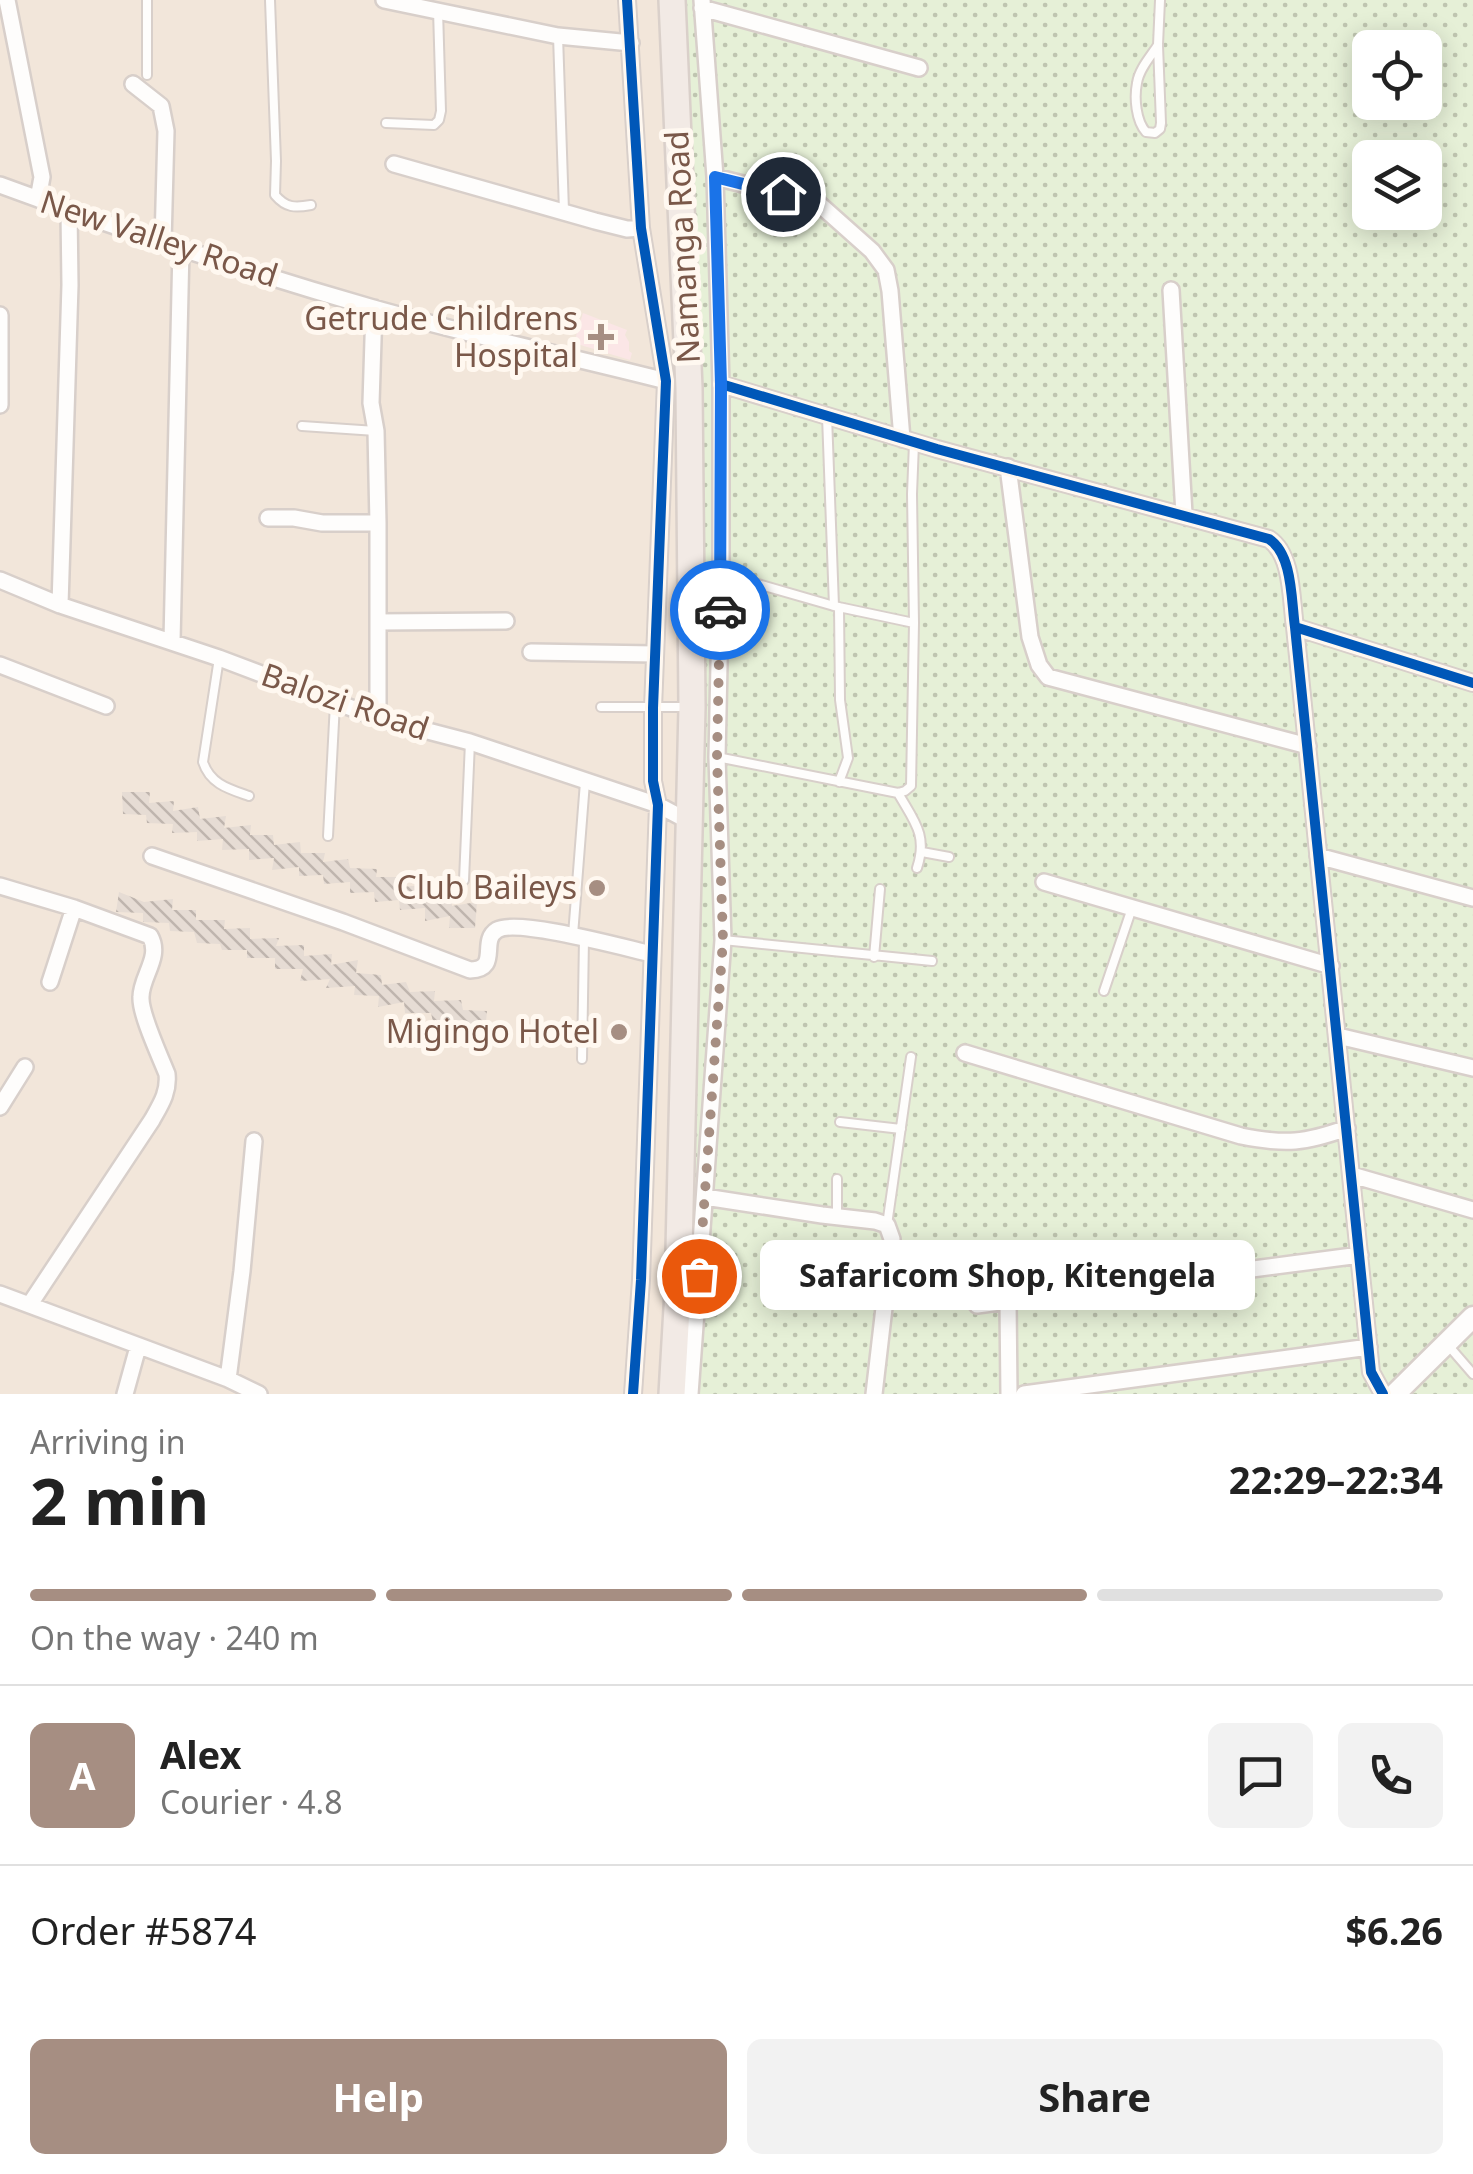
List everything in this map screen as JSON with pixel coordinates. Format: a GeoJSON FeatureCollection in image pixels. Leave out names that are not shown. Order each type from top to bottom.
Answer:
{"type":"FeatureCollection","features":[{"type":"Feature","properties":{"kind":"highway","name":"Namanga Road"},"geometry":{"type":"LineString","coordinates":[[672,0],[689,388],[692,707],[678,1292],[672,1394]]}},
{"type":"Feature","properties":{"kind":"street"},"geometry":{"type":"LineString","coordinates":[[6,0],[42,177],[38,199]]}},
{"type":"Feature","properties":{"kind":"street"},"geometry":{"type":"LineString","coordinates":[[384,0],[558,36],[631,43]]}},
{"type":"Feature","properties":{"kind":"street"},"geometry":{"type":"LineString","coordinates":[[627,0],[641,228],[666,380],[654,654],[654,781],[658,805],[642,1280],[632,1394]]}},
{"type":"Feature","properties":{"kind":"street"},"geometry":{"type":"LineString","coordinates":[[690,1394],[723,940],[717,757],[721,384],[715,177],[702,4],[919,68]]}},
{"type":"Feature","properties":{"kind":"street"},"geometry":{"type":"LineString","coordinates":[[140,80],[161,106],[166,131],[163,242]]}},
{"type":"Feature","properties":{"kind":"street"},"geometry":{"type":"LineString","coordinates":[[394,164],[564,213],[641,228]]}},
{"type":"Feature","properties":{"kind":"street"},"geometry":{"type":"LineString","coordinates":[[715,177],[818,203],[872,251],[886,270],[908,441]]}},
{"type":"Feature","properties":{"kind":"street","name":"New Valley Road"},"geometry":{"type":"LineString","coordinates":[[0,185],[181,248],[374,308],[666,380]]}},
{"type":"Feature","properties":{"kind":"street"},"geometry":{"type":"LineString","coordinates":[[60,605],[69,211]]}},
{"type":"Feature","properties":{"kind":"street"},"geometry":{"type":"LineString","coordinates":[[172,641],[181,248]]}},
{"type":"Feature","properties":{"kind":"street"},"geometry":{"type":"LineString","coordinates":[[1171,290],[1184,514]]}},
{"type":"Feature","properties":{"kind":"street"},"geometry":{"type":"LineString","coordinates":[[374,308],[371,403],[376,430],[378,718]]}},
{"type":"Feature","properties":{"kind":"street"},"geometry":{"type":"LineString","coordinates":[[0,316],[0,405]]}},
{"type":"Feature","properties":{"kind":"street"},"geometry":{"type":"LineString","coordinates":[[721,384],[908,441],[1184,514],[1277,544],[1285,558],[1295,627],[1371,1372],[1382,1394]]}},
{"type":"Feature","properties":{"kind":"street"},"geometry":{"type":"LineString","coordinates":[[1008,468],[1030,637],[1035,657],[1048,677],[1308,746]]}},
{"type":"Feature","properties":{"kind":"street"},"geometry":{"type":"LineString","coordinates":[[268,518],[378,523]]}},
{"type":"Feature","properties":{"kind":"street","name":"Balozi Road"},"geometry":{"type":"LineString","coordinates":[[0,580],[334,703],[470,742],[658,805],[690,822]]}},
{"type":"Feature","properties":{"kind":"street"},"geometry":{"type":"LineString","coordinates":[[378,622],[506,620]]}},
{"type":"Feature","properties":{"kind":"street"},"geometry":{"type":"LineString","coordinates":[[1295,627],[1473,683]]}},
{"type":"Feature","properties":{"kind":"street"},"geometry":{"type":"LineString","coordinates":[[531,652],[654,654]]}},
{"type":"Feature","properties":{"kind":"street"},"geometry":{"type":"LineString","coordinates":[[0,666],[106,706]]}},
{"type":"Feature","properties":{"kind":"street"},"geometry":{"type":"LineString","coordinates":[[152,856],[470,970],[484,966],[490,937],[506,926],[652,954]]}},
{"type":"Feature","properties":{"kind":"street"},"geometry":{"type":"LineString","coordinates":[[1318,856],[1473,898]]}},
{"type":"Feature","properties":{"kind":"street"},"geometry":{"type":"LineString","coordinates":[[1044,882],[1331,966]]}},
{"type":"Feature","properties":{"kind":"street"},"geometry":{"type":"LineString","coordinates":[[0,886],[150,936],[154,952],[140,999],[168,1084],[152,1120],[30,1304]]}},
{"type":"Feature","properties":{"kind":"street"},"geometry":{"type":"LineString","coordinates":[[50,982],[74,908]]}},
{"type":"Feature","properties":{"kind":"street"},"geometry":{"type":"LineString","coordinates":[[1338,1036],[1473,1068]]}},
{"type":"Feature","properties":{"kind":"street"},"geometry":{"type":"LineString","coordinates":[[965,1053],[1269,1142],[1310,1141],[1347,1128]]}},
{"type":"Feature","properties":{"kind":"street"},"geometry":{"type":"LineString","coordinates":[[0,1107],[25,1067]]}},
{"type":"Feature","properties":{"kind":"street"},"geometry":{"type":"LineString","coordinates":[[228,1380],[254,1141]]}},
{"type":"Feature","properties":{"kind":"street"},"geometry":{"type":"LineString","coordinates":[[1352,1175],[1473,1210]]}},
{"type":"Feature","properties":{"kind":"street"},"geometry":{"type":"LineString","coordinates":[[705,1197],[887,1225],[892,1239],[874,1394]]}},
{"type":"Feature","properties":{"kind":"street"},"geometry":{"type":"LineString","coordinates":[[976,1305],[1360,1255]]}},
{"type":"Feature","properties":{"kind":"street"},"geometry":{"type":"LineString","coordinates":[[0,1294],[259,1394]]}},
{"type":"Feature","properties":{"kind":"street"},"geometry":{"type":"LineString","coordinates":[[1008,1301],[1009,1394]]}},
{"type":"Feature","properties":{"kind":"street"},"geometry":{"type":"LineString","coordinates":[[1395,1394],[1473,1317]]}},
{"type":"Feature","properties":{"kind":"street"},"geometry":{"type":"LineString","coordinates":[[124,1394],[138,1347]]}},
{"type":"Feature","properties":{"kind":"street"},"geometry":{"type":"LineString","coordinates":[[1024,1394],[1084,1390],[1369,1348]]}},
{"type":"Feature","properties":{"kind":"lane"},"geometry":{"type":"LineString","coordinates":[[140,80],[147,0]]}},
{"type":"Feature","properties":{"kind":"lane"},"geometry":{"type":"LineString","coordinates":[[270,0],[275,195],[294,208],[312,205]]}},
{"type":"Feature","properties":{"kind":"lane"},"geometry":{"type":"LineString","coordinates":[[1158,45],[1137,83],[1138,121],[1146,132],[1155,133],[1162,123],[1160,0]]}},
{"type":"Feature","properties":{"kind":"lane"},"geometry":{"type":"LineString","coordinates":[[386,122],[434,125],[440,120],[438,10]]}},
{"type":"Feature","properties":{"kind":"lane"},"geometry":{"type":"LineString","coordinates":[[558,36],[564,213]]}},
{"type":"Feature","properties":{"kind":"lane"},"geometry":{"type":"LineString","coordinates":[[826,416],[840,700],[848,758],[840,782]]}},
{"type":"Feature","properties":{"kind":"lane"},"geometry":{"type":"LineString","coordinates":[[302,426],[376,430]]}},
{"type":"Feature","properties":{"kind":"lane"},"geometry":{"type":"LineString","coordinates":[[717,757],[898,793],[911,786],[914,623],[908,441]]}},
{"type":"Feature","properties":{"kind":"lane"},"geometry":{"type":"LineString","coordinates":[[721,573],[836,606],[914,623]]}},
{"type":"Feature","properties":{"kind":"lane"},"geometry":{"type":"LineString","coordinates":[[220,658],[203,762],[206,773],[224,788],[249,796]]}},
{"type":"Feature","properties":{"kind":"lane"},"geometry":{"type":"LineString","coordinates":[[328,836],[334,703]]}},
{"type":"Feature","properties":{"kind":"lane"},"geometry":{"type":"LineString","coordinates":[[602,707],[692,707]]}},
{"type":"Feature","properties":{"kind":"lane"},"geometry":{"type":"LineString","coordinates":[[464,880],[470,742]]}},
{"type":"Feature","properties":{"kind":"lane"},"geometry":{"type":"LineString","coordinates":[[582,1059],[578,937],[584,782]]}},
{"type":"Feature","properties":{"kind":"lane"},"geometry":{"type":"LineString","coordinates":[[898,793],[922,839],[917,868]]}},
{"type":"Feature","properties":{"kind":"lane"},"geometry":{"type":"LineString","coordinates":[[922,852],[949,857]]}},
{"type":"Feature","properties":{"kind":"lane"},"geometry":{"type":"LineString","coordinates":[[874,957],[880,889]]}},
{"type":"Feature","properties":{"kind":"lane"},"geometry":{"type":"LineString","coordinates":[[1104,991],[1132,908]]}},
{"type":"Feature","properties":{"kind":"lane"},"geometry":{"type":"LineString","coordinates":[[723,940],[932,960]]}},
{"type":"Feature","properties":{"kind":"lane"},"geometry":{"type":"LineString","coordinates":[[887,1225],[911,1057]]}},
{"type":"Feature","properties":{"kind":"lane"},"geometry":{"type":"LineString","coordinates":[[840,1122],[900,1128]]}},
{"type":"Feature","properties":{"kind":"lane"},"geometry":{"type":"LineString","coordinates":[[837,1178],[837,1217]]}},
{"type":"Feature","properties":{"kind":"lane"},"geometry":{"type":"LineString","coordinates":[[1447,1344],[1473,1374]]}},
{"type":"Feature","properties":{"kind":"shaded area"},"geometry":{"type":"Polygon","coordinates":[[[0,0],[1473,0],[1473,1394],[0,1394],[0,0]]]}},
{"type":"Feature","properties":{"kind":"shaded area","name":"Getrude Childrens Hospital"},"geometry":{"type":"Polygon","coordinates":[[[583,313],[627,330],[630,360],[574,343],[583,313]]]}},
{"type":"Feature","properties":{"kind":"green space"},"geometry":{"type":"Polygon","coordinates":[[[672,0],[1473,0],[1473,1394],[673,1394],[690,822],[672,0]]]}},
{"type":"Feature","properties":{"kind":"building"},"geometry":{"type":"Polygon","coordinates":[[[122,792],[150,792],[149,803],[174,801],[173,811],[198,807],[200,819],[226,816],[224,828],[251,825],[250,835],[273,835],[274,845],[300,842],[301,853],[325,853],[323,862],[348,859],[350,868],[377,869],[376,877],[402,877],[401,887],[423,885],[425,895],[451,895],[452,906],[477,902],[475,928],[449,928],[450,916],[425,921],[425,908],[400,910],[399,900],[375,902],[374,892],[350,893],[350,882],[324,884],[323,875],[299,876],[299,867],[272,870],[274,858],[249,860],[249,849],[222,850],[223,839],[197,841],[197,832],[172,833],[173,824],[147,823],[146,815],[123,814],[122,792]]]}},
{"type":"Feature","properties":{"kind":"building"},"geometry":{"type":"Polygon","coordinates":[[[119,892],[144,902],[173,899],[172,910],[196,910],[196,920],[225,920],[224,929],[250,928],[250,939],[279,938],[276,946],[304,945],[304,956],[332,954],[331,965],[358,960],[356,973],[381,975],[382,985],[406,982],[410,992],[435,991],[434,1001],[461,1000],[463,1010],[487,1011],[485,1033],[459,1032],[457,1022],[433,1022],[431,1013],[405,1013],[404,1002],[378,1007],[379,996],[354,995],[355,986],[326,988],[330,979],[300,981],[303,969],[275,969],[275,958],[247,958],[247,950],[222,950],[220,944],[197,943],[194,932],[170,931],[169,923],[143,922],[143,913],[116,912],[119,892]]]}},
{"type":"Feature","properties":{"kind":"cycle path"},"geometry":{"type":"LineString","coordinates":[[627,0],[641,228],[666,381],[653,708],[653,781],[658,805],[641,1280],[633,1394]]}},
{"type":"Feature","properties":{"kind":"cycle path"},"geometry":{"type":"LineString","coordinates":[[721,384],[937,449],[1269,539],[1287,567],[1295,627],[1473,683]]}},
{"type":"Feature","properties":{"kind":"cycle path"},"geometry":{"type":"LineString","coordinates":[[1295,627],[1371,1372],[1383,1394]]}},
{"type":"Feature","properties":{"kind":"way so far"},"geometry":{"type":"LineString","coordinates":[[699,1276],[723,940],[717,757],[720,610]]}},
{"type":"Feature","properties":{"kind":"place","name":"Getrude Childrens Hospital"},"geometry":{"type":"Point","coordinates":[601,337]}},
{"type":"Feature","properties":{"kind":"place","name":"Club Baileys"},"geometry":{"type":"Point","coordinates":[597,888]}},
{"type":"Feature","properties":{"kind":"place","name":"Migingo Hotel"},"geometry":{"type":"Point","coordinates":[619,1032]}},
{"type":"Feature","properties":{"kind":"place","name":"Safaricom Shop, Kitengela"},"geometry":{"type":"Point","coordinates":[699,1276]}},
{"type":"Feature","properties":{"kind":"route"},"geometry":{"type":"LineString","coordinates":[[720,610],[721,384],[715,177],[783,194]]}}]}
